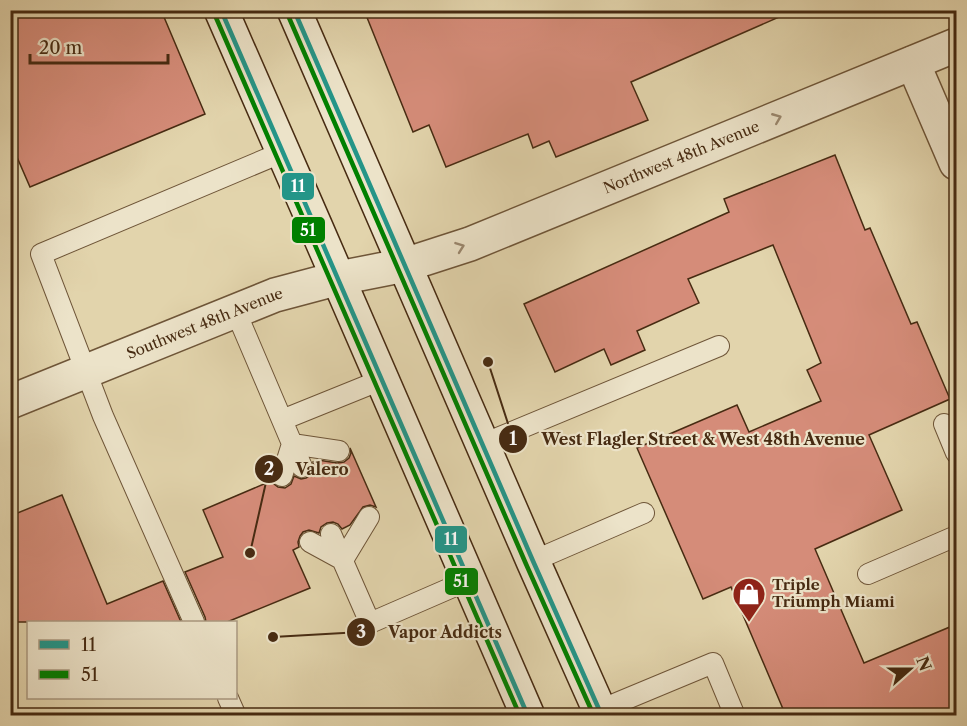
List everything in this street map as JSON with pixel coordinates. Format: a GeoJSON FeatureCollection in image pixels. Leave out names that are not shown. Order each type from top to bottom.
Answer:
{"type":"FeatureCollection","features":[{"type":"Feature","properties":{"kind":"main road"},"geometry":{"type":"LineString","coordinates":[[221,10],[528,716]]}},
{"type":"Feature","properties":{"kind":"main road"},"geometry":{"type":"LineString","coordinates":[[294,10],[601,713]]}},
{"type":"Feature","properties":{"kind":"main road","name":"Northwest 48th Avenue"},"geometry":{"type":"LineString","coordinates":[[405,265],[470,243],[957,45]]}},
{"type":"Feature","properties":{"kind":"main road"},"geometry":{"type":"LineString","coordinates":[[913,63],[957,163]]}},
{"type":"Feature","properties":{"kind":"main road","name":"Southwest 48th Avenue"},"geometry":{"type":"LineString","coordinates":[[10,402],[275,295],[339,278],[405,265]]}},
{"type":"Feature","properties":{"kind":"lane"},"geometry":{"type":"LineString","coordinates":[[194,621],[103,416],[41,254],[283,152]]}},
{"type":"Feature","properties":{"kind":"lane"},"geometry":{"type":"LineString","coordinates":[[236,312],[302,467]]}},
{"type":"Feature","properties":{"kind":"lane"},"geometry":{"type":"LineString","coordinates":[[483,444],[719,346]]}},
{"type":"Feature","properties":{"kind":"lane"},"geometry":{"type":"LineString","coordinates":[[282,420],[381,380]]}},
{"type":"Feature","properties":{"kind":"lane"},"geometry":{"type":"LineString","coordinates":[[944,424],[957,453]]}},
{"type":"Feature","properties":{"kind":"lane"},"geometry":{"type":"LineString","coordinates":[[292,444],[339,451]]}},
{"type":"Feature","properties":{"kind":"lane"},"geometry":{"type":"LineString","coordinates":[[282,476],[292,444]]}},
{"type":"Feature","properties":{"kind":"lane"},"geometry":{"type":"LineString","coordinates":[[533,561],[644,513]]}},
{"type":"Feature","properties":{"kind":"lane"},"geometry":{"type":"LineString","coordinates":[[343,560],[369,517]]}},
{"type":"Feature","properties":{"kind":"lane"},"geometry":{"type":"LineString","coordinates":[[331,534],[370,623],[469,580]]}},
{"type":"Feature","properties":{"kind":"lane"},"geometry":{"type":"LineString","coordinates":[[868,574],[957,536]]}},
{"type":"Feature","properties":{"kind":"lane"},"geometry":{"type":"LineString","coordinates":[[310,542],[343,560]]}},
{"type":"Feature","properties":{"kind":"lane"},"geometry":{"type":"LineString","coordinates":[[601,713],[713,663],[735,716]]}},
{"type":"Feature","properties":{"kind":"lane"},"geometry":{"type":"LineString","coordinates":[[228,699],[236,716]]}},
{"type":"Feature","properties":{"kind":"building"},"geometry":{"type":"Polygon","coordinates":[[[10,10],[161,10],[205,114],[30,187],[10,141],[10,10]]]}},
{"type":"Feature","properties":{"kind":"building"},"geometry":{"type":"Polygon","coordinates":[[[364,10],[795,10],[631,82],[648,120],[556,157],[549,141],[533,148],[528,134],[446,167],[429,125],[413,132],[364,10]]]}},
{"type":"Feature","properties":{"kind":"building"},"geometry":{"type":"Polygon","coordinates":[[[835,155],[865,230],[870,228],[911,324],[917,322],[950,399],[869,435],[902,510],[815,549],[864,663],[957,624],[957,708],[938,716],[786,716],[731,587],[703,599],[637,448],[737,405],[749,432],[821,401],[807,370],[821,363],[773,245],[688,279],[699,303],[637,331],[645,350],[611,365],[604,349],[555,372],[524,304],[729,212],[724,199],[835,155]]]}},
{"type":"Feature","properties":{"kind":"building"},"geometry":{"type":"Polygon","coordinates":[[[350,448],[376,507],[370,505],[363,507],[350,525],[342,529],[333,522],[321,527],[319,533],[309,530],[303,532],[298,542],[299,547],[293,550],[310,588],[229,621],[206,621],[185,572],[223,557],[203,510],[271,481],[278,487],[285,488],[291,484],[294,476],[301,479],[311,475],[314,469],[313,462],[318,460],[344,462],[351,453],[350,448]]]}},
{"type":"Feature","properties":{"kind":"building"},"geometry":{"type":"Polygon","coordinates":[[[62,495],[107,604],[163,581],[181,621],[10,622],[10,516],[62,495]]]}},
{"type":"Feature","properties":{"kind":"transit line","name":"11"},"geometry":{"type":"LineString","coordinates":[[221,10],[528,716]]}},
{"type":"Feature","properties":{"kind":"transit line","name":"11"},"geometry":{"type":"LineString","coordinates":[[294,10],[602,716]]}},
{"type":"Feature","properties":{"kind":"transit line","name":"51"},"geometry":{"type":"LineString","coordinates":[[214,13],[520,716]]}},
{"type":"Feature","properties":{"kind":"transit line","name":"51"},"geometry":{"type":"LineString","coordinates":[[287,13],[594,716]]}},
{"type":"Feature","properties":{"kind":"place","name":"West Flagler Street & West 48th Avenue"},"geometry":{"type":"Point","coordinates":[488,362]}},
{"type":"Feature","properties":{"kind":"place","name":"Valero"},"geometry":{"type":"Point","coordinates":[250,553]}},
{"type":"Feature","properties":{"kind":"place","name":"Triple Triumph Miami"},"geometry":{"type":"Point","coordinates":[749,623]}},
{"type":"Feature","properties":{"kind":"place","name":"Vapor Addicts"},"geometry":{"type":"Point","coordinates":[273,637]}}]}
